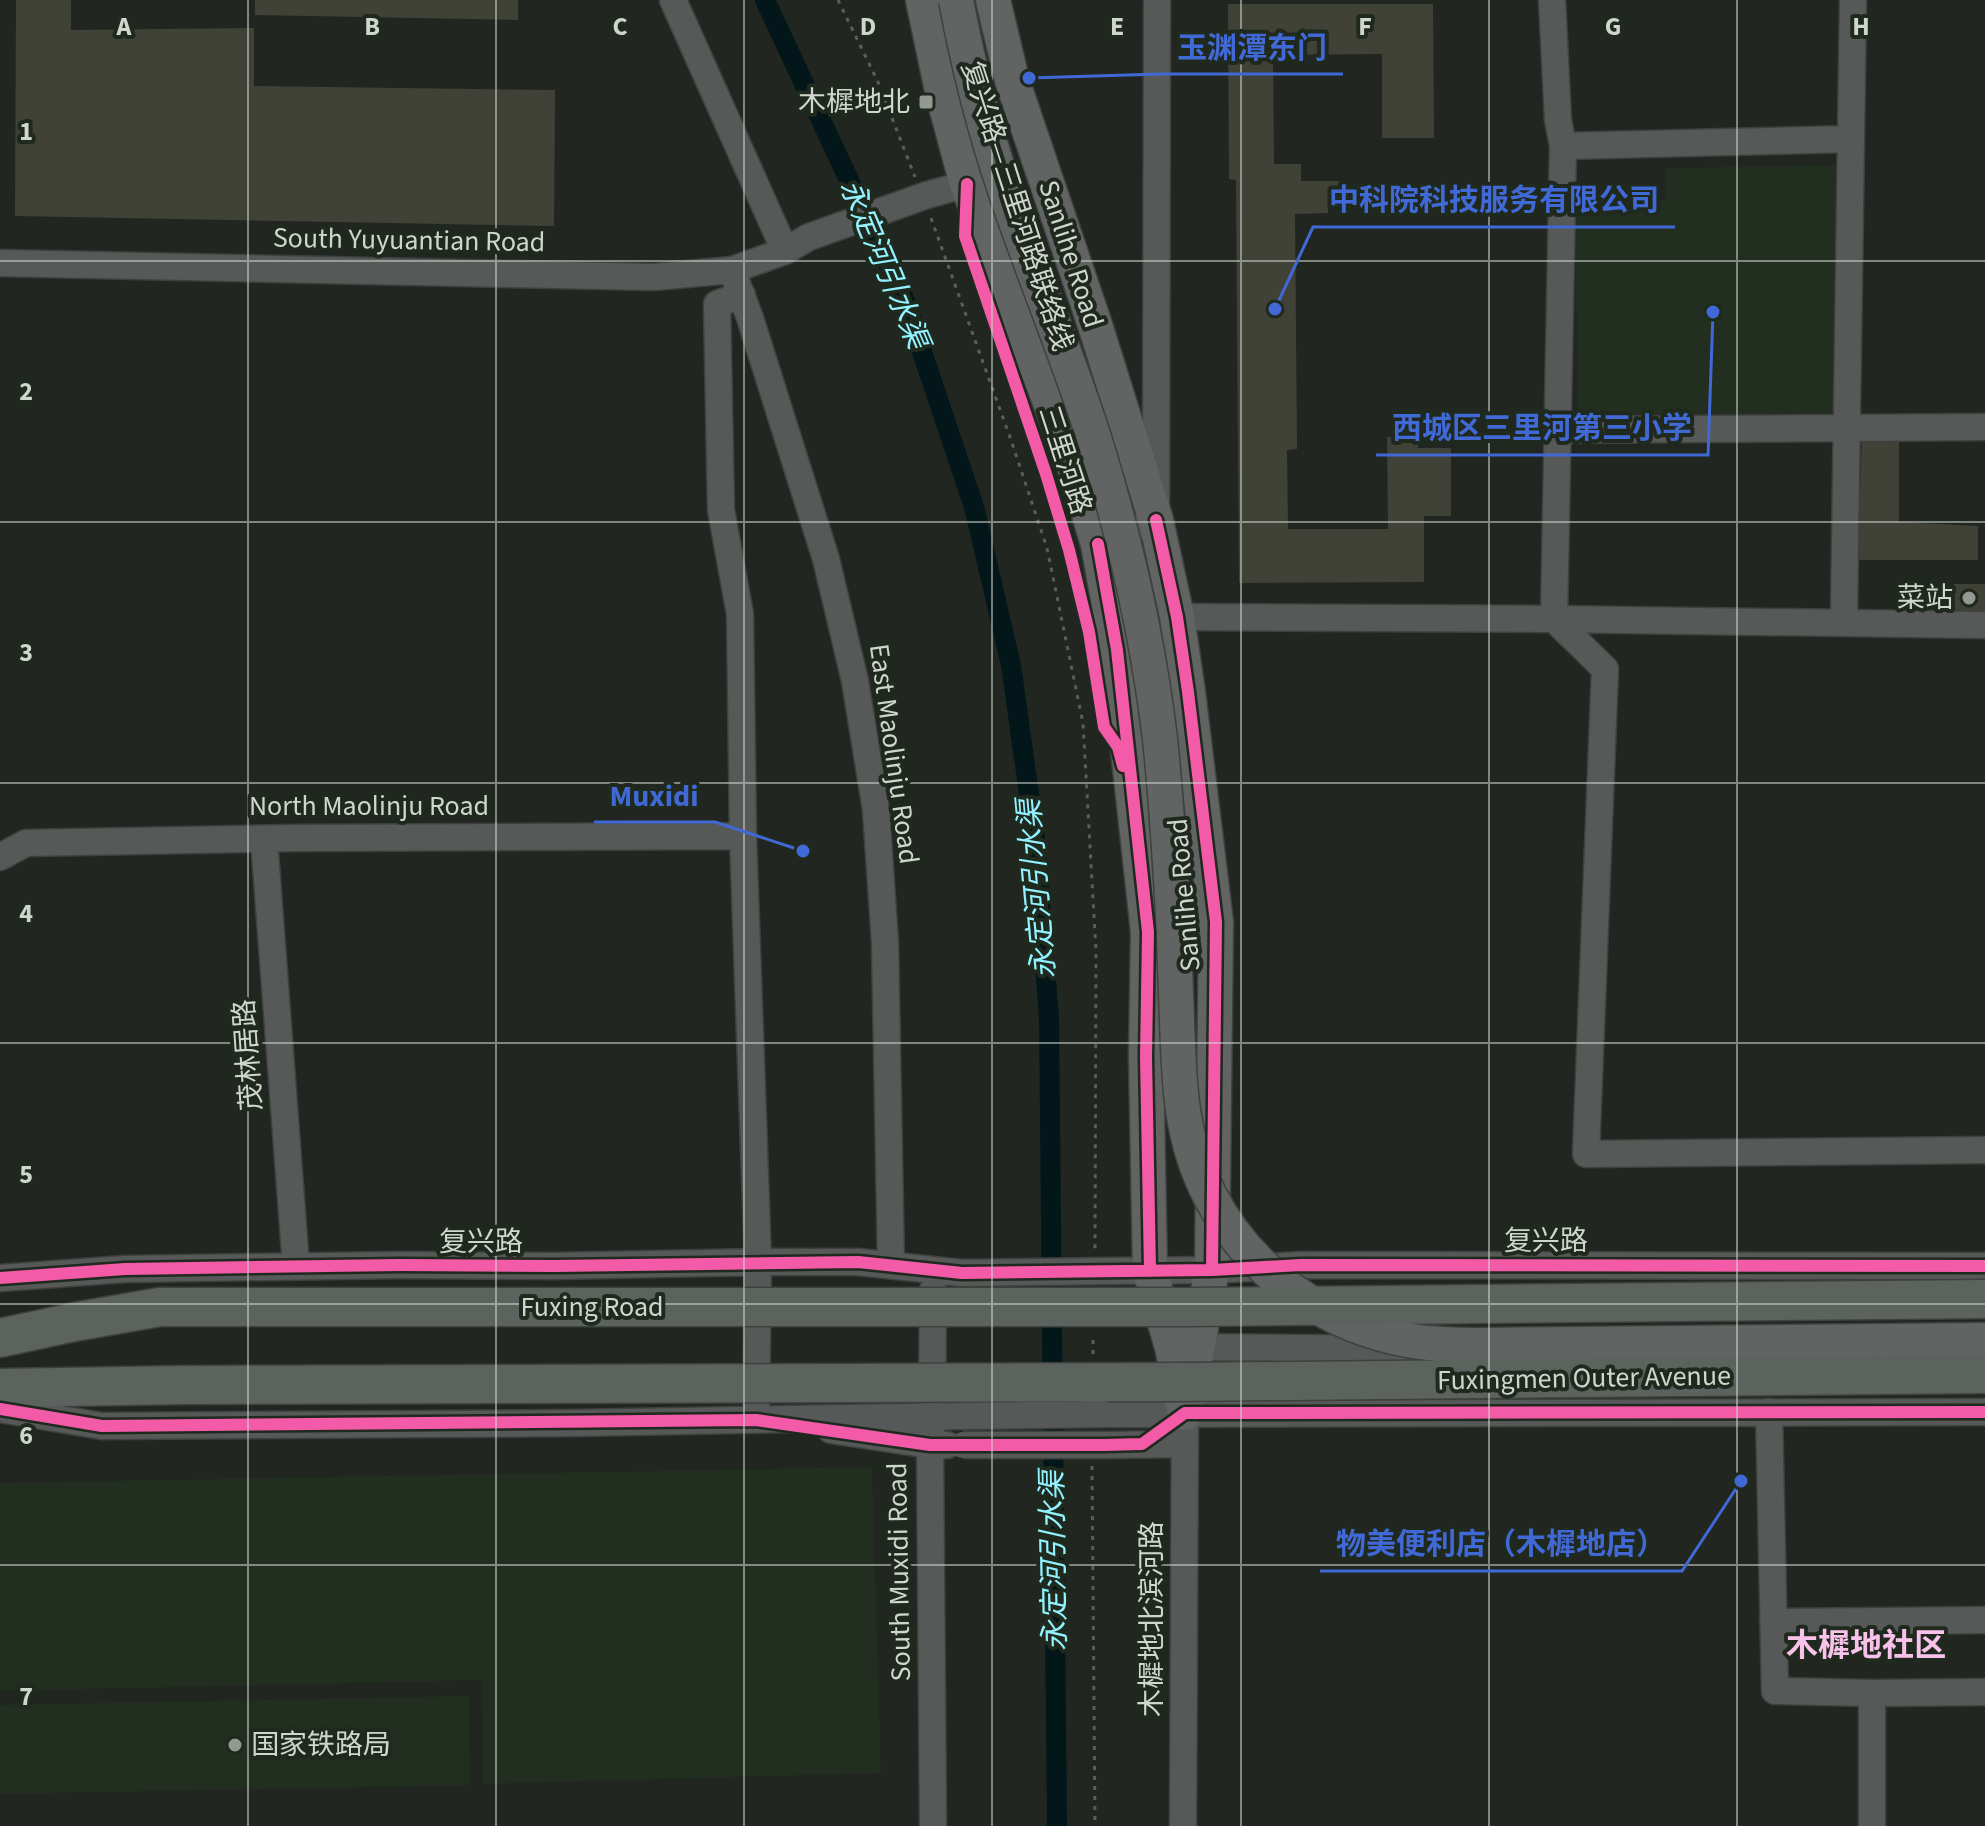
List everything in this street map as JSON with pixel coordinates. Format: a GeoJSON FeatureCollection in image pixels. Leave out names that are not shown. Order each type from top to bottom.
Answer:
{"type":"FeatureCollection","features":[{"type":"Feature","properties":{"kind":"highway","name":"Fuxing Road"},"geometry":{"type":"LineString","coordinates":[[0,1338],[160,1307],[1187,1307],[1985,1299]]}},
{"type":"Feature","properties":{"kind":"highway","name":"Fuxingmen Outer Avenue"},"geometry":{"type":"LineString","coordinates":[[1184,1413],[1985,1374]]}},
{"type":"Feature","properties":{"kind":"highway"},"geometry":{"type":"LineString","coordinates":[[0,1388],[183,1385],[1184,1413]]}},
{"type":"Feature","properties":{"kind":"main road","name":"Sanlihe Road"},"geometry":{"type":"LineString","coordinates":[[923,0],[943,95],[967,184],[1074,465],[1098,544],[1117,650],[1148,932],[1146,1057],[1150,1271],[1184,1347]]}},
{"type":"Feature","properties":{"kind":"main road","name":"复兴路—三里河路联络线"},"geometry":{"type":"LineString","coordinates":[[956,0],[981,111],[1005,189],[1093,436],[1130,569],[1160,739],[1169,842],[1181,1105],[1192,1156],[1210,1196],[1236,1237],[1271,1273],[1320,1310],[1367,1329],[1411,1341],[1483,1345],[1985,1340]]}},
{"type":"Feature","properties":{"kind":"main road","name":"Sanlihe Road"},"geometry":{"type":"LineString","coordinates":[[993,0],[1012,80],[1090,310],[1156,520],[1177,617],[1188,692],[1216,922],[1212,1270],[1184,1347],[1184,1413]]}},
{"type":"Feature","properties":{"kind":"main road"},"geometry":{"type":"LineString","coordinates":[[1148,932],[1168,942],[1197,941],[1216,922]]}},
{"type":"Feature","properties":{"kind":"street"},"geometry":{"type":"LineString","coordinates":[[673,0],[785,251]]}},
{"type":"Feature","properties":{"kind":"street"},"geometry":{"type":"LineString","coordinates":[[1098,544],[1156,520],[1157,0]]}},
{"type":"Feature","properties":{"kind":"street"},"geometry":{"type":"LineString","coordinates":[[1552,0],[1558,120],[1563,146],[1554,619],[1605,669],[1586,1154],[1985,1150]]}},
{"type":"Feature","properties":{"kind":"street"},"geometry":{"type":"LineString","coordinates":[[1844,615],[1853,0]]}},
{"type":"Feature","properties":{"kind":"street"},"geometry":{"type":"LineString","coordinates":[[1563,146],[1851,139]]}},
{"type":"Feature","properties":{"kind":"street","name":"South Yuyuantian Road"},"geometry":{"type":"LineString","coordinates":[[0,263],[654,277],[732,270],[785,251],[809,237],[967,184]]}},
{"type":"Feature","properties":{"kind":"street","name":"East Maolinju Road"},"geometry":{"type":"LineString","coordinates":[[732,270],[826,559],[855,681],[876,810],[885,942],[891,1265]]}},
{"type":"Feature","properties":{"kind":"street"},"geometry":{"type":"LineString","coordinates":[[742,295],[717,304],[721,510],[740,614],[743,836],[758,1262],[756,1420]]}},
{"type":"Feature","properties":{"kind":"street"},"geometry":{"type":"LineString","coordinates":[[1558,430],[1985,427]]}},
{"type":"Feature","properties":{"kind":"street"},"geometry":{"type":"LineString","coordinates":[[1177,617],[1985,625]]}},
{"type":"Feature","properties":{"kind":"street","name":"North Maolinju Road"},"geometry":{"type":"LineString","coordinates":[[0,857],[26,843],[743,836]]}},
{"type":"Feature","properties":{"kind":"street","name":"茂林居路"},"geometry":{"type":"LineString","coordinates":[[264,839],[296,1266]]}},
{"type":"Feature","properties":{"kind":"street","name":"复兴路"},"geometry":{"type":"LineString","coordinates":[[0,1278],[125,1269],[758,1262],[858,1262],[962,1273],[1101,1263],[1150,1271],[1301,1265],[1985,1266]]}},
{"type":"Feature","properties":{"kind":"street"},"geometry":{"type":"LineString","coordinates":[[1425,1265],[1426,1413]]}},
{"type":"Feature","properties":{"kind":"street"},"geometry":{"type":"LineString","coordinates":[[0,1290],[125,1269]]}},
{"type":"Feature","properties":{"kind":"street","name":"South Muxidi Road"},"geometry":{"type":"LineString","coordinates":[[933,1270],[930,1445],[933,1826]]}},
{"type":"Feature","properties":{"kind":"street"},"geometry":{"type":"LineString","coordinates":[[1184,1347],[1425,1349]]}},
{"type":"Feature","properties":{"kind":"street"},"geometry":{"type":"LineString","coordinates":[[0,1409],[102,1426],[1184,1413],[1985,1412]]}},
{"type":"Feature","properties":{"kind":"street"},"geometry":{"type":"LineString","coordinates":[[1769,1412],[1775,1691],[1985,1692]]}},
{"type":"Feature","properties":{"kind":"street"},"geometry":{"type":"LineString","coordinates":[[756,1420],[930,1445],[1099,1451],[1142,1444],[1184,1413]]}},
{"type":"Feature","properties":{"kind":"street","name":"木樨地北滨河路"},"geometry":{"type":"LineString","coordinates":[[1183,1826],[1184,1413]]}},
{"type":"Feature","properties":{"kind":"street"},"geometry":{"type":"LineString","coordinates":[[1773,1622],[1985,1620]]}},
{"type":"Feature","properties":{"kind":"street"},"geometry":{"type":"LineString","coordinates":[[1872,1693],[1872,1826]]}},
{"type":"Feature","properties":{"kind":"path"},"geometry":{"type":"LineString","coordinates":[[838,0],[878,82],[924,198],[1047,548],[1083,723],[1096,951],[1101,1263]]}},
{"type":"Feature","properties":{"kind":"path"},"geometry":{"type":"LineString","coordinates":[[1093,1333],[1093,1364]]}},
{"type":"Feature","properties":{"kind":"path"},"geometry":{"type":"LineString","coordinates":[[1095,1826],[1099,1451]]}},
{"type":"Feature","properties":{"kind":"shaded area"},"geometry":{"type":"Polygon","coordinates":[[[1848,165],[1851,422],[1578,426],[1575,201],[1665,200],[1665,168],[1848,165]]]}},
{"type":"Feature","properties":{"kind":"shaded area"},"geometry":{"type":"Polygon","coordinates":[[[872,1467],[881,1773],[483,1784],[482,1680],[0,1691],[0,1483],[872,1467]]]}},
{"type":"Feature","properties":{"kind":"shaded area","name":"国家铁路局"},"geometry":{"type":"Polygon","coordinates":[[[469,1696],[470,1785],[0,1794],[0,1705],[469,1696]]]}},
{"type":"Feature","properties":{"kind":"building"},"geometry":{"type":"Polygon","coordinates":[[[16,0],[71,0],[71,30],[254,28],[254,86],[555,90],[554,226],[15,216],[16,0]]]}},
{"type":"Feature","properties":{"kind":"building"},"geometry":{"type":"Polygon","coordinates":[[[255,0],[518,0],[518,20],[255,15],[255,0]]]}},
{"type":"Feature","properties":{"kind":"building"},"geometry":{"type":"Polygon","coordinates":[[[1228,4],[1433,4],[1434,138],[1382,138],[1382,54],[1273,55],[1274,164],[1301,164],[1301,181],[1339,181],[1339,200],[1328,200],[1328,213],[1295,214],[1297,449],[1287,450],[1288,529],[1388,529],[1387,437],[1418,436],[1418,448],[1451,448],[1451,516],[1424,516],[1424,582],[1239,583],[1236,180],[1229,179],[1228,4]]]}},
{"type":"Feature","properties":{"kind":"building"},"geometry":{"type":"Polygon","coordinates":[[[1862,433],[1899,433],[1899,522],[1978,526],[1978,560],[1858,560],[1862,433]]]}},
{"type":"Feature","properties":{"kind":"building","name":"菜站"},"geometry":{"type":"Polygon","coordinates":[[[1954,584],[1985,584],[1985,611],[1954,611],[1954,584]]]}},
{"type":"Feature","properties":{"kind":"waterway","name":"永定河引水渠"},"geometry":{"type":"LineString","coordinates":[[765,0],[904,298],[974,507],[1011,665],[1035,837],[1049,1018],[1057,1826]]}},
{"type":"Feature","properties":{"kind":"cycle path","name":"三里河路"},"geometry":{"type":"LineString","coordinates":[[967,184],[965,236],[1069,550],[1089,632],[1104,727],[1118,747],[1123,766]]}},
{"type":"Feature","properties":{"kind":"cycle path"},"geometry":{"type":"LineString","coordinates":[[1156,520],[1177,617],[1216,922],[1212,1270]]}},
{"type":"Feature","properties":{"kind":"cycle path"},"geometry":{"type":"LineString","coordinates":[[1098,544],[1117,650],[1148,932],[1146,1057],[1150,1271]]}},
{"type":"Feature","properties":{"kind":"cycle path"},"geometry":{"type":"LineString","coordinates":[[0,1278],[125,1269],[858,1262],[962,1273],[1212,1270],[1301,1265],[1985,1266]]}},
{"type":"Feature","properties":{"kind":"cycle path"},"geometry":{"type":"LineString","coordinates":[[0,1409],[102,1426],[756,1420],[930,1445],[1142,1444],[1185,1413],[1985,1412]]}},
{"type":"Feature","properties":{"kind":"place","name":"玉渊潭东门"},"geometry":{"type":"Point","coordinates":[1029,78]}},
{"type":"Feature","properties":{"kind":"place","name":"木樨地北"},"geometry":{"type":"Point","coordinates":[926,102]}},
{"type":"Feature","properties":{"kind":"place","name":"中科院科技服务有限公司"},"geometry":{"type":"Point","coordinates":[1275,309]}},
{"type":"Feature","properties":{"kind":"place","name":"西城区三里河第三小学"},"geometry":{"type":"Point","coordinates":[1713,312]}},
{"type":"Feature","properties":{"kind":"place","name":"菜站"},"geometry":{"type":"Point","coordinates":[1969,598]}},
{"type":"Feature","properties":{"kind":"place","name":"Muxidi"},"geometry":{"type":"Point","coordinates":[803,851]}},
{"type":"Feature","properties":{"kind":"place","name":"物美便利店（木樨地店）"},"geometry":{"type":"Point","coordinates":[1741,1481]}},
{"type":"Feature","properties":{"kind":"place","name":"国家铁路局"},"geometry":{"type":"Point","coordinates":[235,1745]}},
{"type":"Feature","properties":{"kind":"district","name":"木樨地社区"},"geometry":{"type":"Point","coordinates":[1866,1646]}}]}
